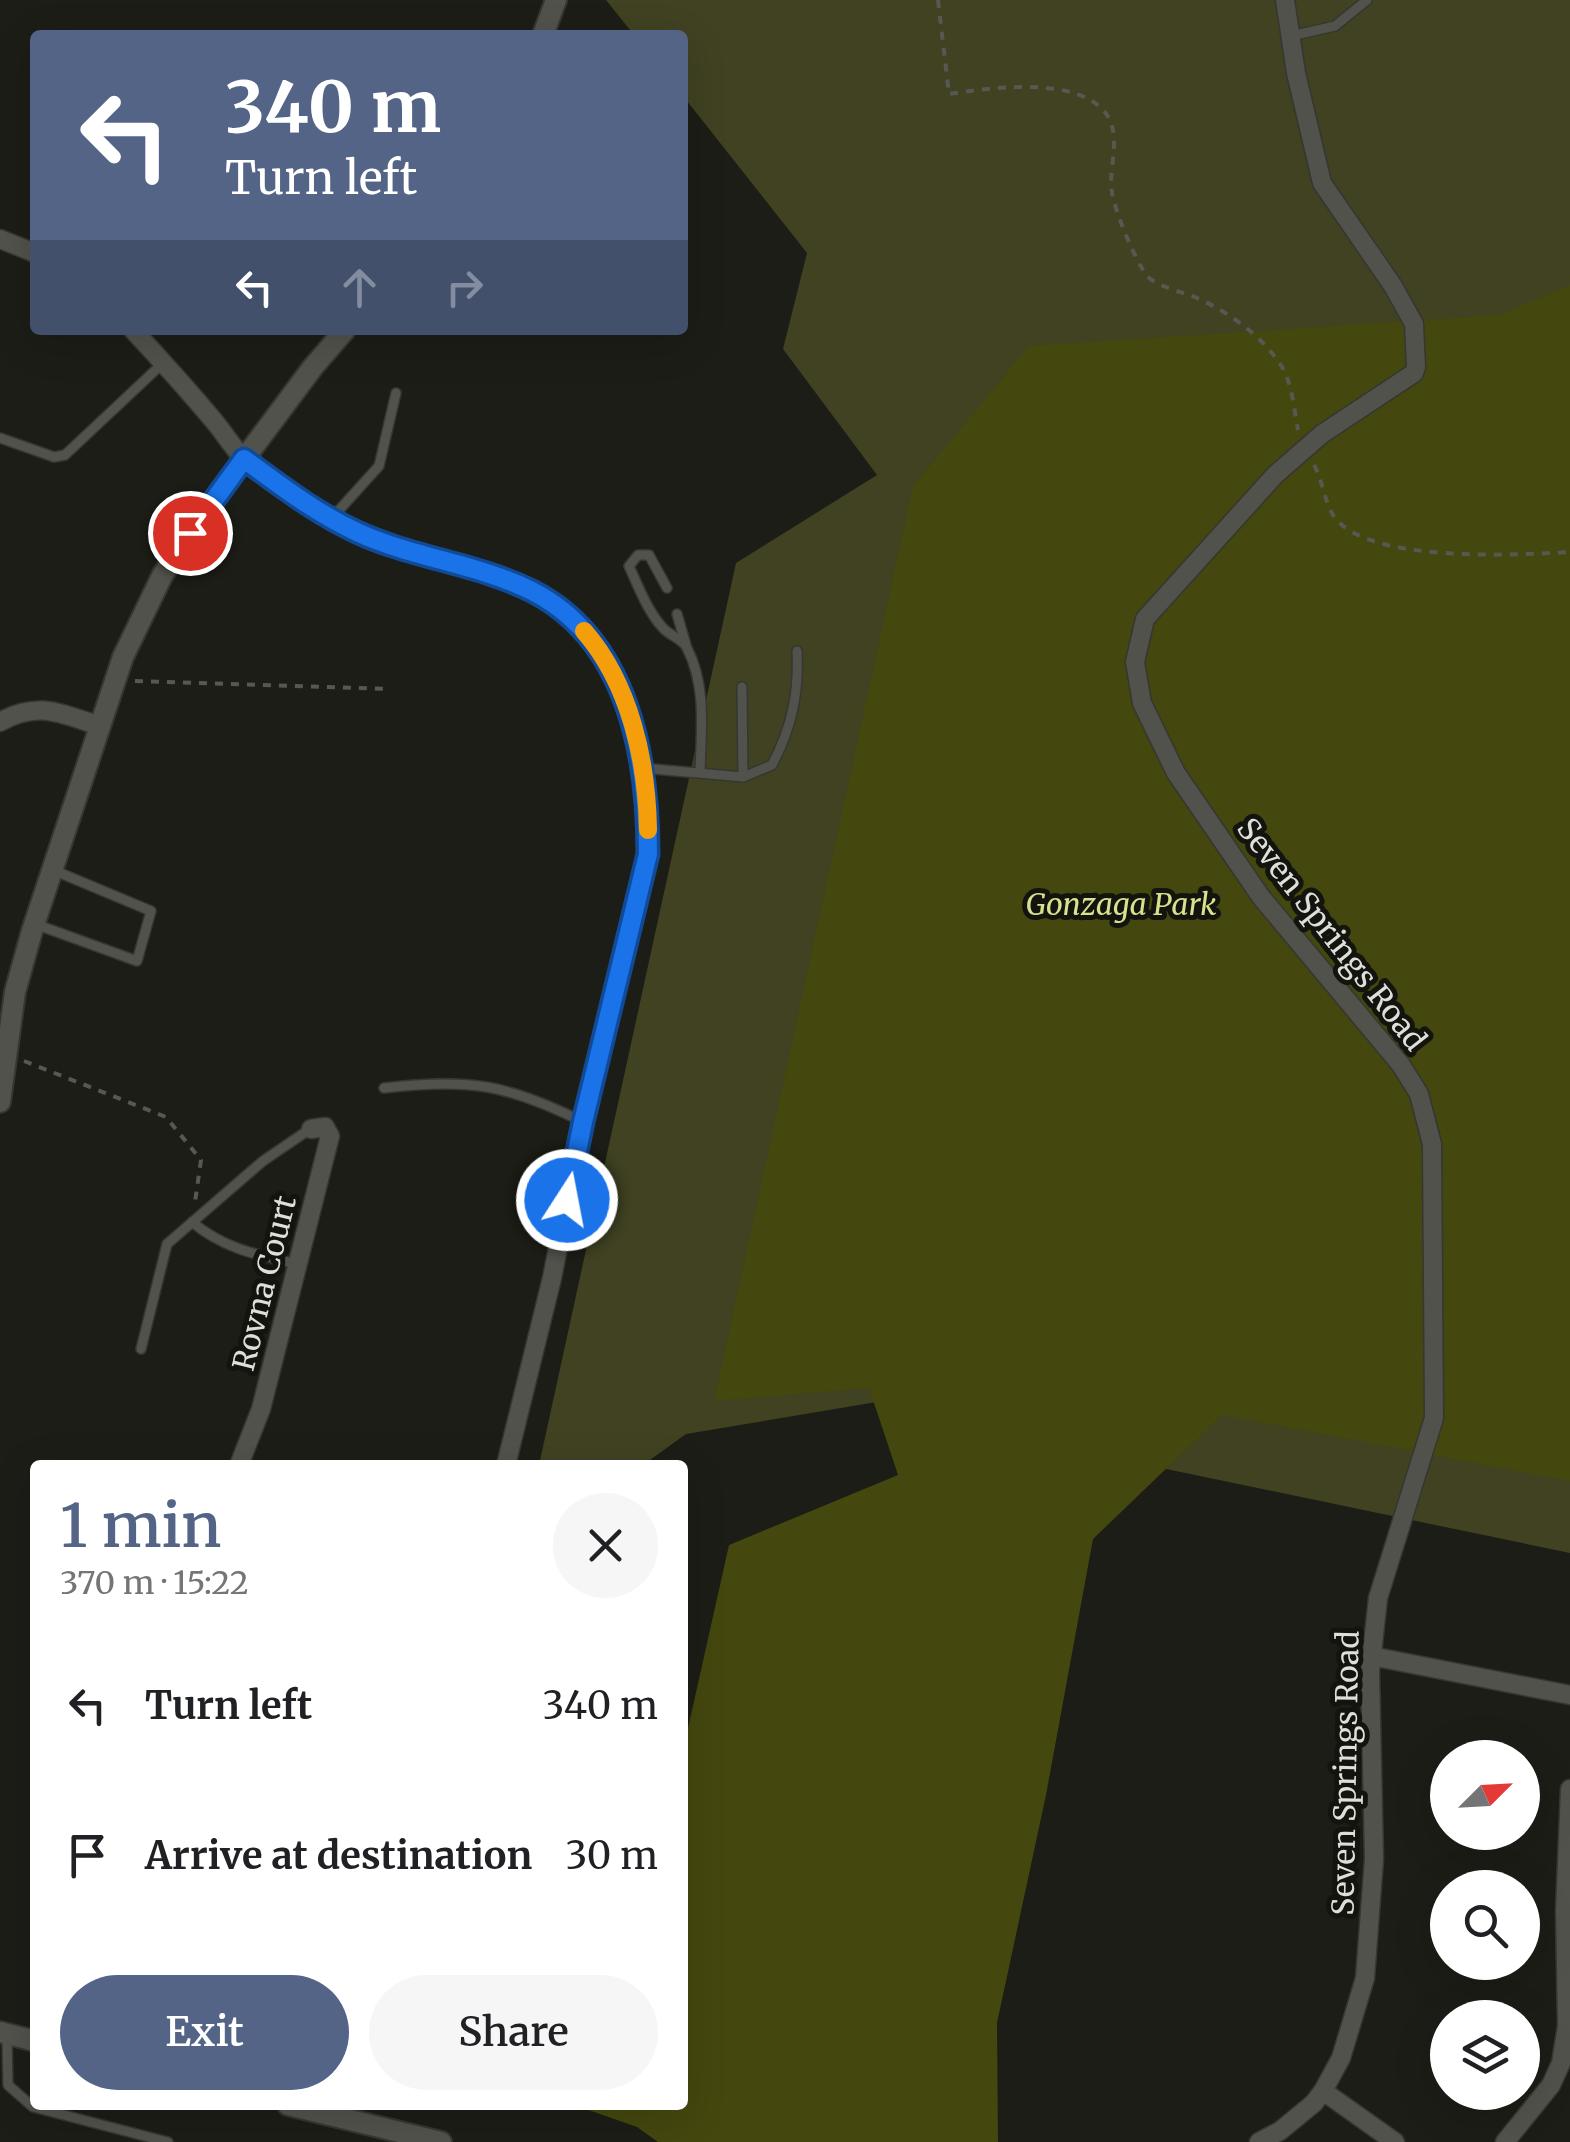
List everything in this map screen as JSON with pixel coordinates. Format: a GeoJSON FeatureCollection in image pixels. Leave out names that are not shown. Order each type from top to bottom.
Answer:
{"type":"FeatureCollection","features":[{"type":"Feature","properties":{"kind":"street"},"geometry":{"type":"LineString","coordinates":[[545,30],[556,0]]}},
{"type":"Feature","properties":{"kind":"street","name":"Seven Springs Road"},"geometry":{"type":"LineString","coordinates":[[1258,2142],[1280,2131],[1323,2091],[1342,2058],[1366,1978],[1374,1859],[1371,1656],[1378,1598],[1434,1418],[1432,1144],[1419,1094],[1401,1065],[1261,897],[1176,773],[1142,703],[1134,662],[1145,619],[1275,475],[1303,449],[1414,373],[1416,367],[1414,324],[1393,286],[1322,183],[1285,0]]}},
{"type":"Feature","properties":{"kind":"street"},"geometry":{"type":"LineString","coordinates":[[0,239],[30,251]]}},
{"type":"Feature","properties":{"kind":"street"},"geometry":{"type":"LineString","coordinates":[[138,335],[244,459],[331,519],[362,534],[530,590],[568,614],[609,664],[635,732],[648,811],[648,854],[507,1460]]}},
{"type":"Feature","properties":{"kind":"street"},"geometry":{"type":"LineString","coordinates":[[0,1102],[16,992],[115,680],[162,576],[312,367],[341,335]]}},
{"type":"Feature","properties":{"kind":"street"},"geometry":{"type":"LineString","coordinates":[[0,722],[14,714],[46,708],[100,726]]}},
{"type":"Feature","properties":{"kind":"street","name":"Rovna Court"},"geometry":{"type":"LineString","coordinates":[[241,1460],[262,1409],[330,1136],[325,1127],[311,1129]]}},
{"type":"Feature","properties":{"kind":"street"},"geometry":{"type":"LineString","coordinates":[[1371,1656],[1570,1695]]}},
{"type":"Feature","properties":{"kind":"street"},"geometry":{"type":"LineString","coordinates":[[1505,2142],[1551,2085],[1561,2063],[1566,2026],[1570,1788]]}},
{"type":"Feature","properties":{"kind":"street"},"geometry":{"type":"LineString","coordinates":[[3,2033],[30,2040]]}},
{"type":"Feature","properties":{"kind":"street"},"geometry":{"type":"LineString","coordinates":[[1323,2091],[1395,2142]]}},
{"type":"Feature","properties":{"kind":"street"},"geometry":{"type":"LineString","coordinates":[[309,2110],[440,2142]]}},
{"type":"Feature","properties":{"kind":"lane"},"geometry":{"type":"LineString","coordinates":[[1291,36],[1336,26],[1367,0]]}},
{"type":"Feature","properties":{"kind":"lane"},"geometry":{"type":"LineString","coordinates":[[0,438],[54,457],[65,455],[163,363]]}},
{"type":"Feature","properties":{"kind":"lane"},"geometry":{"type":"LineString","coordinates":[[331,519],[379,466],[396,394]]}},
{"type":"Feature","properties":{"kind":"lane"},"geometry":{"type":"LineString","coordinates":[[667,588],[650,555],[638,555],[629,566],[644,596],[666,632],[686,645]]}},
{"type":"Feature","properties":{"kind":"lane"},"geometry":{"type":"LineString","coordinates":[[677,614],[702,696],[700,773]]}},
{"type":"Feature","properties":{"kind":"lane"},"geometry":{"type":"LineString","coordinates":[[642,768],[743,777],[772,765],[788,735],[798,687],[797,651]]}},
{"type":"Feature","properties":{"kind":"lane"},"geometry":{"type":"LineString","coordinates":[[742,687],[743,777]]}},
{"type":"Feature","properties":{"kind":"lane"},"geometry":{"type":"LineString","coordinates":[[35,924],[137,961],[151,911],[52,870]]}},
{"type":"Feature","properties":{"kind":"lane"},"geometry":{"type":"LineString","coordinates":[[384,1088],[464,1082],[532,1099],[583,1122]]}},
{"type":"Feature","properties":{"kind":"lane"},"geometry":{"type":"LineString","coordinates":[[141,1349],[167,1244],[263,1162],[311,1129]]}},
{"type":"Feature","properties":{"kind":"lane"},"geometry":{"type":"LineString","coordinates":[[192,1222],[214,1241],[298,1264]]}},
{"type":"Feature","properties":{"kind":"lane"},"geometry":{"type":"LineString","coordinates":[[3,2033],[8,2085],[30,2104]]}},
{"type":"Feature","properties":{"kind":"lane"},"geometry":{"type":"LineString","coordinates":[[45,2110],[168,2142]]}},
{"type":"Feature","properties":{"kind":"path"},"geometry":{"type":"LineString","coordinates":[[938,0],[949,94],[998,86],[1066,92],[1094,102],[1112,124],[1116,146],[1112,192],[1128,238],[1149,278],[1200,299],[1245,327],[1282,366],[1303,449],[1318,473],[1333,514],[1343,526],[1367,539],[1441,554],[1494,557],[1570,552]]}},
{"type":"Feature","properties":{"kind":"path"},"geometry":{"type":"LineString","coordinates":[[115,680],[388,689]]}},
{"type":"Feature","properties":{"kind":"path"},"geometry":{"type":"LineString","coordinates":[[7,1050],[32,1066],[166,1117],[201,1160],[192,1222]]}},
{"type":"Feature","properties":{"kind":"green space","name":"Gonzaga Park"},"geometry":{"type":"Polygon","coordinates":[[[606,0],[1570,0],[1570,1553],[1147,1465],[1162,1354],[686,1434],[650,1460],[540,1460],[736,563],[877,475],[783,349],[807,253],[688,102],[688,30],[630,30],[606,0]]]}},
{"type":"Feature","properties":{"kind":"green space","name":"Gonzaga Park"},"geometry":{"type":"Polygon","coordinates":[[[1570,285],[1570,1481],[1222,1415],[1093,1539],[1046,1795],[997,2023],[998,2142],[658,2142],[637,2127],[588,2110],[688,2110],[688,1728],[729,1545],[898,1475],[869,1388],[714,1401],[913,486],[1029,346],[1499,315],[1570,285]]]}},
{"type":"Feature","properties":{"kind":"slow traffic"},"geometry":{"type":"LineString","coordinates":[[584,631],[609,664],[635,732],[648,830]]}},
{"type":"Feature","properties":{"kind":"route"},"geometry":{"type":"LineString","coordinates":[[190,533],[244,459],[331,519],[362,534],[530,590],[576,621],[609,664],[635,732],[648,811],[648,854],[567,1200]]}}]}
